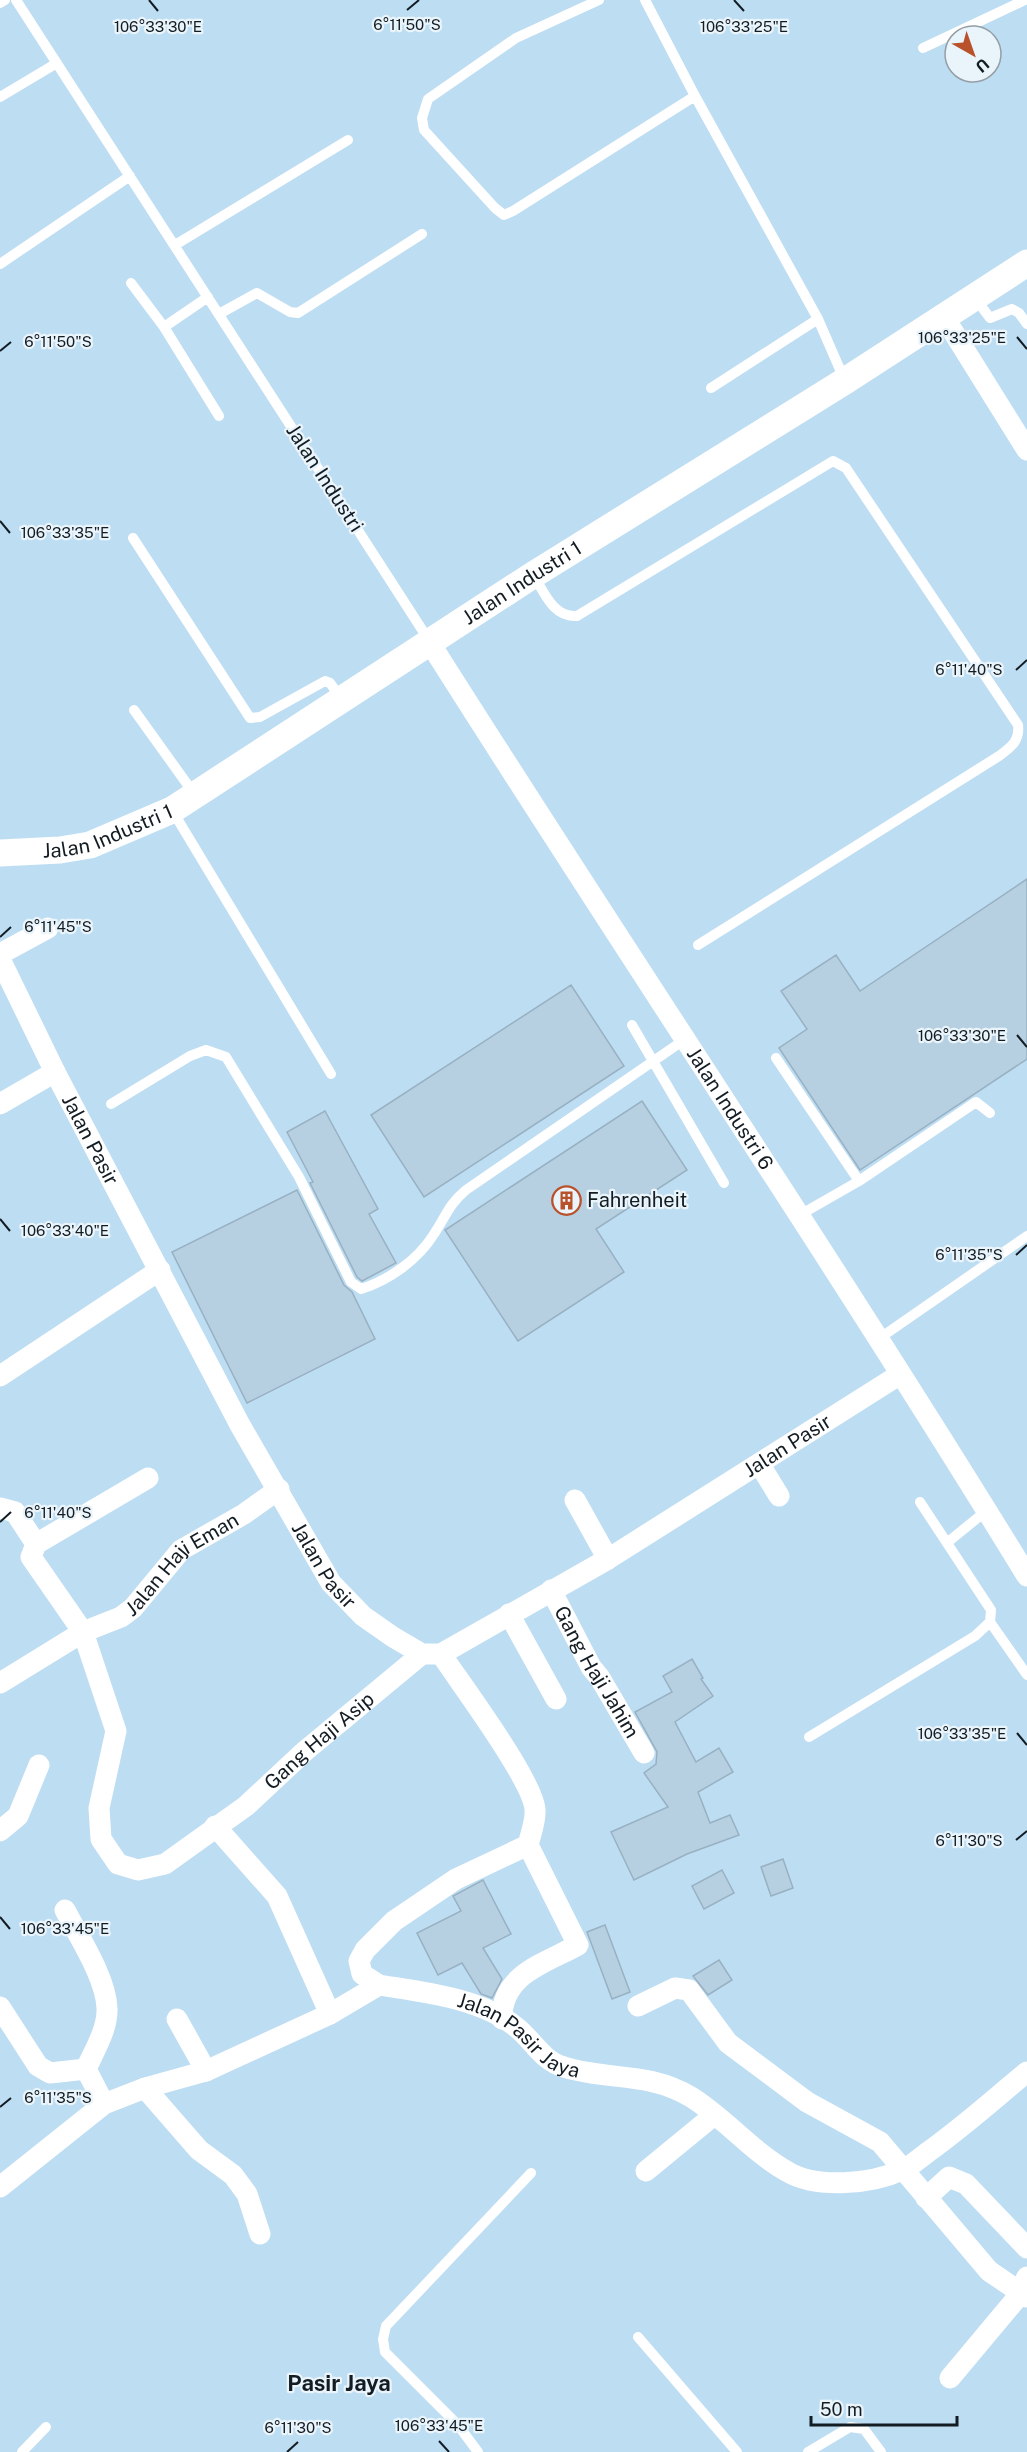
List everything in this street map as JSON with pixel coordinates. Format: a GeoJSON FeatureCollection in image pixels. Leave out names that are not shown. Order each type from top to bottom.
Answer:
{"type":"FeatureCollection","features":[{"type":"Feature","properties":{"kind":"street","name":"Jalan Industri 1"},"geometry":{"type":"LineString","coordinates":[[0,853],[60,850],[90,845],[172,810],[533,575],[845,381],[1027,263]]}},
{"type":"Feature","properties":{"kind":"street"},"geometry":{"type":"LineString","coordinates":[[944,317],[1027,450]]}},
{"type":"Feature","properties":{"kind":"street","name":"Jalan Industri 6"},"geometry":{"type":"LineString","coordinates":[[430,643],[986,1511],[1021,1553],[1027,1576]]}},
{"type":"Feature","properties":{"kind":"street"},"geometry":{"type":"LineString","coordinates":[[0,954],[48,928]]}},
{"type":"Feature","properties":{"kind":"street","name":"Jalan Pasir"},"geometry":{"type":"LineString","coordinates":[[0,959],[55,1072],[240,1425],[279,1489],[331,1583],[363,1616],[431,1654],[608,1559],[899,1375]]}},
{"type":"Feature","properties":{"kind":"street"},"geometry":{"type":"LineString","coordinates":[[0,1104],[55,1072]]}},
{"type":"Feature","properties":{"kind":"street"},"geometry":{"type":"LineString","coordinates":[[0,1376],[160,1270]]}},
{"type":"Feature","properties":{"kind":"street"},"geometry":{"type":"LineString","coordinates":[[760,1465],[779,1496]]}},
{"type":"Feature","properties":{"kind":"street"},"geometry":{"type":"LineString","coordinates":[[0,1508],[15,1512],[36,1545],[148,1478]]}},
{"type":"Feature","properties":{"kind":"street","name":"Jalan Haji Eman"},"geometry":{"type":"LineString","coordinates":[[0,1683],[83,1632],[103,1625],[133,1608],[181,1550],[244,1514],[279,1489]]}},
{"type":"Feature","properties":{"kind":"street"},"geometry":{"type":"LineString","coordinates":[[575,1500],[608,1559]]}},
{"type":"Feature","properties":{"kind":"street","name":"Gang Haji Asip"},"geometry":{"type":"LineString","coordinates":[[36,1545],[31,1557],[83,1632],[116,1731],[99,1808],[101,1839],[118,1864],[138,1870],[165,1864],[246,1806],[305,1751],[431,1654]]}},
{"type":"Feature","properties":{"kind":"street","name":"Gang Haji Jahim"},"geometry":{"type":"LineString","coordinates":[[551,1590],[591,1667],[600,1678],[644,1753]]}},
{"type":"Feature","properties":{"kind":"street"},"geometry":{"type":"LineString","coordinates":[[509,1614],[556,1699]]}},
{"type":"Feature","properties":{"kind":"street"},"geometry":{"type":"LineString","coordinates":[[431,1654],[506,1752],[535,1806],[535,1818],[528,1845],[578,1945],[546,1959],[521,1977],[506,1996],[502,2019]]}},
{"type":"Feature","properties":{"kind":"street"},"geometry":{"type":"LineString","coordinates":[[0,1831],[18,1815],[39,1765]]}},
{"type":"Feature","properties":{"kind":"street"},"geometry":{"type":"LineString","coordinates":[[215,1826],[277,1896],[330,2014]]}},
{"type":"Feature","properties":{"kind":"street"},"geometry":{"type":"LineString","coordinates":[[0,2187],[104,2104],[145,2088],[206,2071],[330,2014],[379,1985],[362,1974],[359,1961],[365,1950],[394,1921],[456,1879],[528,1845]]}},
{"type":"Feature","properties":{"kind":"street"},"geometry":{"type":"LineString","coordinates":[[65,1910],[103,1987],[107,2009],[103,2030],[86,2069]]}},
{"type":"Feature","properties":{"kind":"street","name":"Jalan Pasir Jaya"},"geometry":{"type":"LineString","coordinates":[[379,1985],[448,1997],[502,2019],[516,2026],[540,2053],[563,2067],[629,2076],[668,2085],[693,2098],[787,2172],[811,2182],[862,2180],[902,2170],[942,2142],[1027,2072]]}},
{"type":"Feature","properties":{"kind":"street"},"geometry":{"type":"LineString","coordinates":[[638,2006],[675,1988],[688,1990],[728,2043],[807,2102],[880,2142],[989,2271],[1024,2289],[950,2378]]}},
{"type":"Feature","properties":{"kind":"street"},"geometry":{"type":"LineString","coordinates":[[0,2007],[38,2066],[50,2073],[86,2069]]}},
{"type":"Feature","properties":{"kind":"street"},"geometry":{"type":"LineString","coordinates":[[177,2019],[206,2071]]}},
{"type":"Feature","properties":{"kind":"street"},"geometry":{"type":"LineString","coordinates":[[86,2069],[104,2104]]}},
{"type":"Feature","properties":{"kind":"street"},"geometry":{"type":"LineString","coordinates":[[145,2088],[199,2150],[233,2175],[247,2194],[260,2234]]}},
{"type":"Feature","properties":{"kind":"street"},"geometry":{"type":"LineString","coordinates":[[646,2171],[713,2116]]}},
{"type":"Feature","properties":{"kind":"street"},"geometry":{"type":"LineString","coordinates":[[926,2198],[949,2177],[966,2184],[1027,2248]]}},
{"type":"Feature","properties":{"kind":"lane"},"geometry":{"type":"LineString","coordinates":[[0,3],[5,0]]}},
{"type":"Feature","properties":{"kind":"lane","name":"Jalan Industri"},"geometry":{"type":"LineString","coordinates":[[16,0],[430,643]]}},
{"type":"Feature","properties":{"kind":"lane"},"geometry":{"type":"LineString","coordinates":[[599,0],[516,38],[428,99],[422,118],[424,130],[495,208],[504,215],[513,212],[695,96]]}},
{"type":"Feature","properties":{"kind":"lane"},"geometry":{"type":"LineString","coordinates":[[645,0],[695,96],[818,319],[845,381]]}},
{"type":"Feature","properties":{"kind":"lane"},"geometry":{"type":"LineString","coordinates":[[923,48],[1025,0]]}},
{"type":"Feature","properties":{"kind":"lane"},"geometry":{"type":"LineString","coordinates":[[0,97],[57,63]]}},
{"type":"Feature","properties":{"kind":"lane"},"geometry":{"type":"LineString","coordinates":[[175,245],[348,140]]}},
{"type":"Feature","properties":{"kind":"lane"},"geometry":{"type":"LineString","coordinates":[[0,264],[130,176]]}},
{"type":"Feature","properties":{"kind":"lane"},"geometry":{"type":"LineString","coordinates":[[219,314],[257,292],[290,312],[298,313],[422,234]]}},
{"type":"Feature","properties":{"kind":"lane"},"geometry":{"type":"LineString","coordinates":[[131,283],[164,327],[219,416]]}},
{"type":"Feature","properties":{"kind":"lane"},"geometry":{"type":"LineString","coordinates":[[164,327],[208,297]]}},
{"type":"Feature","properties":{"kind":"lane"},"geometry":{"type":"LineString","coordinates":[[975,297],[990,318],[1012,309],[1016,310],[1027,324]]}},
{"type":"Feature","properties":{"kind":"lane"},"geometry":{"type":"LineString","coordinates":[[711,388],[818,319]]}},
{"type":"Feature","properties":{"kind":"lane"},"geometry":{"type":"LineString","coordinates":[[533,575],[559,613],[565,617],[577,616],[833,461],[846,468],[1018,725],[1020,735],[1014,745],[999,756],[698,945]]}},
{"type":"Feature","properties":{"kind":"lane"},"geometry":{"type":"LineString","coordinates":[[133,538],[250,718],[260,717],[325,681],[330,683],[341,699]]}},
{"type":"Feature","properties":{"kind":"lane"},"geometry":{"type":"LineString","coordinates":[[134,710],[195,795]]}},
{"type":"Feature","properties":{"kind":"lane"},"geometry":{"type":"LineString","coordinates":[[172,810],[331,1074]]}},
{"type":"Feature","properties":{"kind":"lane"},"geometry":{"type":"LineString","coordinates":[[632,1025],[724,1183]]}},
{"type":"Feature","properties":{"kind":"lane"},"geometry":{"type":"LineString","coordinates":[[111,1104],[190,1056],[206,1050],[226,1057],[299,1177],[351,1282],[361,1289],[391,1275],[414,1258],[434,1234],[450,1203],[466,1190],[684,1040]]}},
{"type":"Feature","properties":{"kind":"lane"},"geometry":{"type":"LineString","coordinates":[[776,1058],[859,1181]]}},
{"type":"Feature","properties":{"kind":"lane"},"geometry":{"type":"LineString","coordinates":[[798,1217],[859,1181],[976,1102],[990,1113]]}},
{"type":"Feature","properties":{"kind":"lane"},"geometry":{"type":"LineString","coordinates":[[877,1340],[1027,1236]]}},
{"type":"Feature","properties":{"kind":"lane"},"geometry":{"type":"LineString","coordinates":[[920,1502],[991,1610],[990,1622],[1027,1675]]}},
{"type":"Feature","properties":{"kind":"lane"},"geometry":{"type":"LineString","coordinates":[[948,1542],[986,1511]]}},
{"type":"Feature","properties":{"kind":"lane"},"geometry":{"type":"LineString","coordinates":[[809,1737],[975,1636],[990,1622]]}},
{"type":"Feature","properties":{"kind":"lane"},"geometry":{"type":"LineString","coordinates":[[478,2452],[458,2425],[385,2352],[382,2339],[386,2326],[531,2173]]}},
{"type":"Feature","properties":{"kind":"lane"},"geometry":{"type":"LineString","coordinates":[[638,2337],[737,2452]]}},
{"type":"Feature","properties":{"kind":"lane"},"geometry":{"type":"LineString","coordinates":[[22,2452],[46,2427]]}},
{"type":"Feature","properties":{"kind":"lane"},"geometry":{"type":"LineString","coordinates":[[808,2452],[850,2427],[864,2429],[881,2452]]}},
{"type":"Feature","properties":{"kind":"shaded area"},"geometry":{"type":"Polygon","coordinates":[[[0,0],[1027,0],[1027,2452],[0,2452],[0,0]]]}},
{"type":"Feature","properties":{"kind":"building"},"geometry":{"type":"Polygon","coordinates":[[[1027,879],[1027,1059],[860,1170],[779,1048],[807,1029],[781,991],[836,955],[860,991],[1027,879]]]}},
{"type":"Feature","properties":{"kind":"building"},"geometry":{"type":"Polygon","coordinates":[[[571,985],[624,1066],[424,1197],[371,1115],[571,985]]]}},
{"type":"Feature","properties":{"kind":"building","name":"Fahrenheit"},"geometry":{"type":"Polygon","coordinates":[[[642,1101],[687,1170],[596,1229],[624,1272],[518,1341],[445,1230],[642,1101]]]}},
{"type":"Feature","properties":{"kind":"building"},"geometry":{"type":"Polygon","coordinates":[[[325,1111],[378,1209],[369,1214],[396,1263],[362,1281],[357,1277],[287,1132],[325,1111]]]}},
{"type":"Feature","properties":{"kind":"building"},"geometry":{"type":"Polygon","coordinates":[[[297,1190],[344,1285],[352,1292],[375,1339],[247,1403],[172,1252],[297,1190]]]}},
{"type":"Feature","properties":{"kind":"building"},"geometry":{"type":"Polygon","coordinates":[[[692,1659],[703,1678],[701,1679],[713,1696],[675,1722],[696,1762],[719,1748],[733,1772],[698,1792],[710,1823],[730,1815],[739,1835],[687,1854],[634,1880],[611,1832],[668,1807],[644,1773],[656,1764],[657,1752],[635,1712],[672,1692],[663,1676],[692,1659]]]}},
{"type":"Feature","properties":{"kind":"building"},"geometry":{"type":"Polygon","coordinates":[[[783,1859],[793,1888],[771,1896],[761,1867],[783,1859]]]}},
{"type":"Feature","properties":{"kind":"building"},"geometry":{"type":"Polygon","coordinates":[[[722,1870],[734,1893],[704,1909],[692,1886],[722,1870]]]}},
{"type":"Feature","properties":{"kind":"building"},"geometry":{"type":"Polygon","coordinates":[[[483,1880],[511,1934],[483,1948],[502,1979],[492,1998],[481,1994],[462,1963],[438,1975],[417,1933],[461,1911],[453,1896],[483,1880]]]}},
{"type":"Feature","properties":{"kind":"building"},"geometry":{"type":"Polygon","coordinates":[[[605,1925],[630,1992],[612,1999],[587,1932],[605,1925]]]}},
{"type":"Feature","properties":{"kind":"building"},"geometry":{"type":"Polygon","coordinates":[[[719,1960],[732,1980],[708,1995],[693,1976],[719,1960]]]}},
{"type":"Feature","properties":{"kind":"place","name":"Fahrenheit"},"geometry":{"type":"Point","coordinates":[566,1200]}},
{"type":"Feature","properties":{"kind":"district","name":"Pasir Jaya"},"geometry":{"type":"Point","coordinates":[339,2383]}}]}
